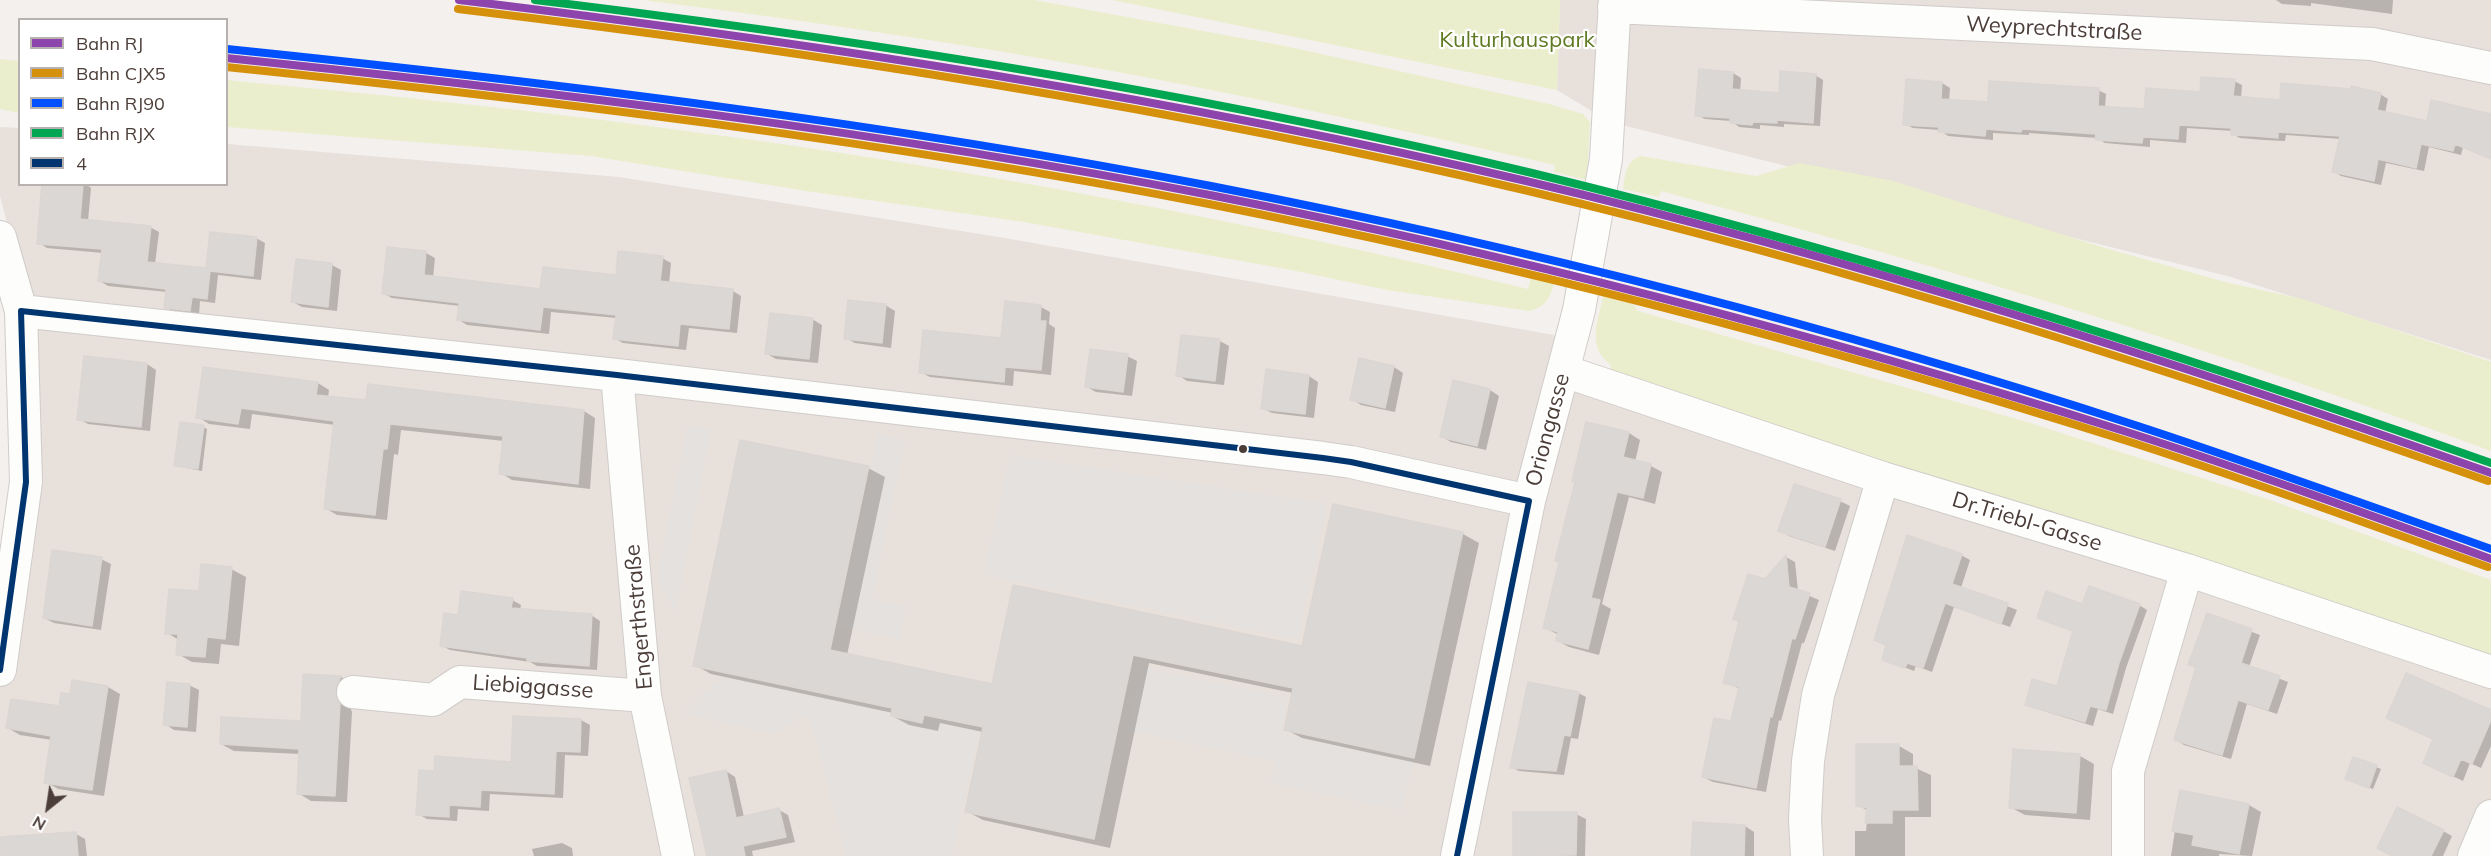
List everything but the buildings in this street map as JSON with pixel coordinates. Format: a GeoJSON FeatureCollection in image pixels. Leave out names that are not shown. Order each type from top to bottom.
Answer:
{"type":"FeatureCollection","features":[{"type":"Feature","properties":{"kind":"street","name":"Weyprechtstraße"},"geometry":{"type":"LineString","coordinates":[[1615,4],[2372,44],[2491,68]]}},
{"type":"Feature","properties":{"kind":"street","name":"Oriongasse"},"geometry":{"type":"LineString","coordinates":[[1457,856],[1529,501],[1579,310],[1606,159],[1615,4]]}},
{"type":"Feature","properties":{"kind":"street"},"geometry":{"type":"LineString","coordinates":[[0,237],[21,311],[26,482],[0,670]]}},
{"type":"Feature","properties":{"kind":"street"},"geometry":{"type":"LineString","coordinates":[[21,311],[616,375],[1351,462],[1529,501]]}},
{"type":"Feature","properties":{"kind":"street","name":"Dr.Triebl-Gasse"},"geometry":{"type":"LineString","coordinates":[[1564,371],[1883,478],[2187,570],[2491,672]]}},
{"type":"Feature","properties":{"kind":"street","name":"Engerthstraße"},"geometry":{"type":"LineString","coordinates":[[616,375],[645,696],[678,856]]}},
{"type":"Feature","properties":{"kind":"street"},"geometry":{"type":"LineString","coordinates":[[1807,856],[1805,819],[1808,761],[1818,695],[1883,478]]}},
{"type":"Feature","properties":{"kind":"street"},"geometry":{"type":"LineString","coordinates":[[2128,856],[2128,771],[2187,570]]}},
{"type":"Feature","properties":{"kind":"street","name":"Liebiggasse"},"geometry":{"type":"LineString","coordinates":[[354,692],[433,700],[459,682],[645,696]]}},
{"type":"Feature","properties":{"kind":"street"},"geometry":{"type":"LineString","coordinates":[[2474,856],[2491,816]]}},
{"type":"Feature","properties":{"kind":"shaded area"},"geometry":{"type":"Polygon","coordinates":[[[1560,0],[2491,0],[2491,360],[2231,277],[1610,122],[1557,90],[1560,0]]]}},
{"type":"Feature","properties":{"kind":"shaded area"},"geometry":{"type":"Polygon","coordinates":[[[0,127],[18,128],[18,186],[228,186],[228,144],[619,177],[999,237],[1554,335],[1627,404],[2491,667],[2491,847],[2487,856],[0,856],[0,651],[37,338],[0,196],[0,127]]]}},
{"type":"Feature","properties":{"kind":"shaded area"},"geometry":{"type":"Polygon","coordinates":[[[688,426],[711,429],[676,611],[659,585],[657,576],[688,426]]]}},
{"type":"Feature","properties":{"kind":"shaded area"},"geometry":{"type":"Polygon","coordinates":[[[878,434],[905,440],[872,599],[906,607],[900,639],[838,626],[878,434]]]}},
{"type":"Feature","properties":{"kind":"shaded area"},"geometry":{"type":"Polygon","coordinates":[[[1010,455],[1327,504],[1298,639],[984,575],[1010,455]]]}},
{"type":"Feature","properties":{"kind":"shaded area"},"geometry":{"type":"Polygon","coordinates":[[[1141,667],[1288,698],[1281,733],[1413,761],[1402,810],[1271,783],[1275,761],[1128,730],[1141,667]]]}},
{"type":"Feature","properties":{"kind":"shaded area"},"geometry":{"type":"Polygon","coordinates":[[[724,676],[892,709],[890,717],[923,724],[925,717],[980,728],[952,856],[846,856],[811,720],[799,717],[775,734],[682,713],[724,676]]]}},
{"type":"Feature","properties":{"kind":"green space"},"geometry":{"type":"Polygon","coordinates":[[[643,0],[1034,0],[1285,46],[1549,104],[1583,114],[1590,122],[1587,180],[1554,172],[1555,165],[1173,82],[940,42],[643,0]]]}},
{"type":"Feature","properties":{"kind":"green space","name":"Kulturhauspark"},"geometry":{"type":"Polygon","coordinates":[[[1112,0],[1560,0],[1557,90],[1112,0]]]}},
{"type":"Feature","properties":{"kind":"green space"},"geometry":{"type":"Polygon","coordinates":[[[0,59],[18,61],[18,113],[0,109],[0,59]]]}},
{"type":"Feature","properties":{"kind":"green space"},"geometry":{"type":"Polygon","coordinates":[[[228,80],[642,125],[910,164],[1220,220],[1528,289],[1531,278],[1554,284],[1546,302],[1530,311],[1387,290],[1291,270],[1024,222],[806,191],[591,156],[228,127],[228,80]]]}},
{"type":"Feature","properties":{"kind":"green space"},"geometry":{"type":"Polygon","coordinates":[[[1641,156],[1756,176],[1800,163],[1893,181],[2105,248],[2225,282],[2302,299],[2491,362],[2491,451],[2286,378],[2079,311],[1871,249],[1661,191],[1659,197],[1623,189],[1629,165],[1641,156]]]}},
{"type":"Feature","properties":{"kind":"green space"},"geometry":{"type":"Polygon","coordinates":[[[1603,296],[1633,304],[1638,311],[2027,422],[2270,500],[2491,580],[2491,660],[1610,371],[1611,365],[1603,358],[1596,342],[1603,296]]]}},
{"type":"Feature","properties":{"kind":"rail line","name":"RJ"},"geometry":{"type":"LineString","coordinates":[[459,0],[727,35],[995,76],[1261,124],[1526,181],[1770,243],[2012,314],[2252,391],[2491,473]]}},
{"type":"Feature","properties":{"kind":"rail line","name":"RJX"},"geometry":{"type":"LineString","coordinates":[[535,0],[786,33],[1036,72],[1285,118],[1532,173],[1775,236],[2015,306],[2254,382],[2491,463]]}},
{"type":"Feature","properties":{"kind":"rail line","name":"CJX5"},"geometry":{"type":"LineString","coordinates":[[458,9],[726,44],[993,84],[1259,133],[1524,190],[1768,252],[2010,323],[2130,360],[2488,481]]}},
{"type":"Feature","properties":{"kind":"rail line","name":"RJ90"},"geometry":{"type":"LineString","coordinates":[[228,49],[474,76],[843,124],[1089,163],[1445,235],[1678,292],[1909,355],[2183,441],[2491,549]]}},
{"type":"Feature","properties":{"kind":"rail line","name":"RJ"},"geometry":{"type":"LineString","coordinates":[[228,58],[597,100],[843,133],[1088,172],[1442,244],[1786,331],[2014,397],[2173,447],[2491,559]]}},
{"type":"Feature","properties":{"kind":"rail line","name":"CJX5"},"geometry":{"type":"LineString","coordinates":[[228,67],[473,94],[842,142],[1087,181],[1209,204],[1440,253],[1670,309],[2011,405],[2216,470],[2488,567]]}},
{"type":"Feature","properties":{"kind":"transit line","name":"4"},"geometry":{"type":"LineString","coordinates":[[21,311],[617,375],[1323,458],[1351,462],[1529,501]]}},
{"type":"Feature","properties":{"kind":"transit line","name":"4"},"geometry":{"type":"LineString","coordinates":[[0,670],[26,482],[21,311]]}},
{"type":"Feature","properties":{"kind":"transit line","name":"4"},"geometry":{"type":"LineString","coordinates":[[1457,856],[1529,501]]}}]}
